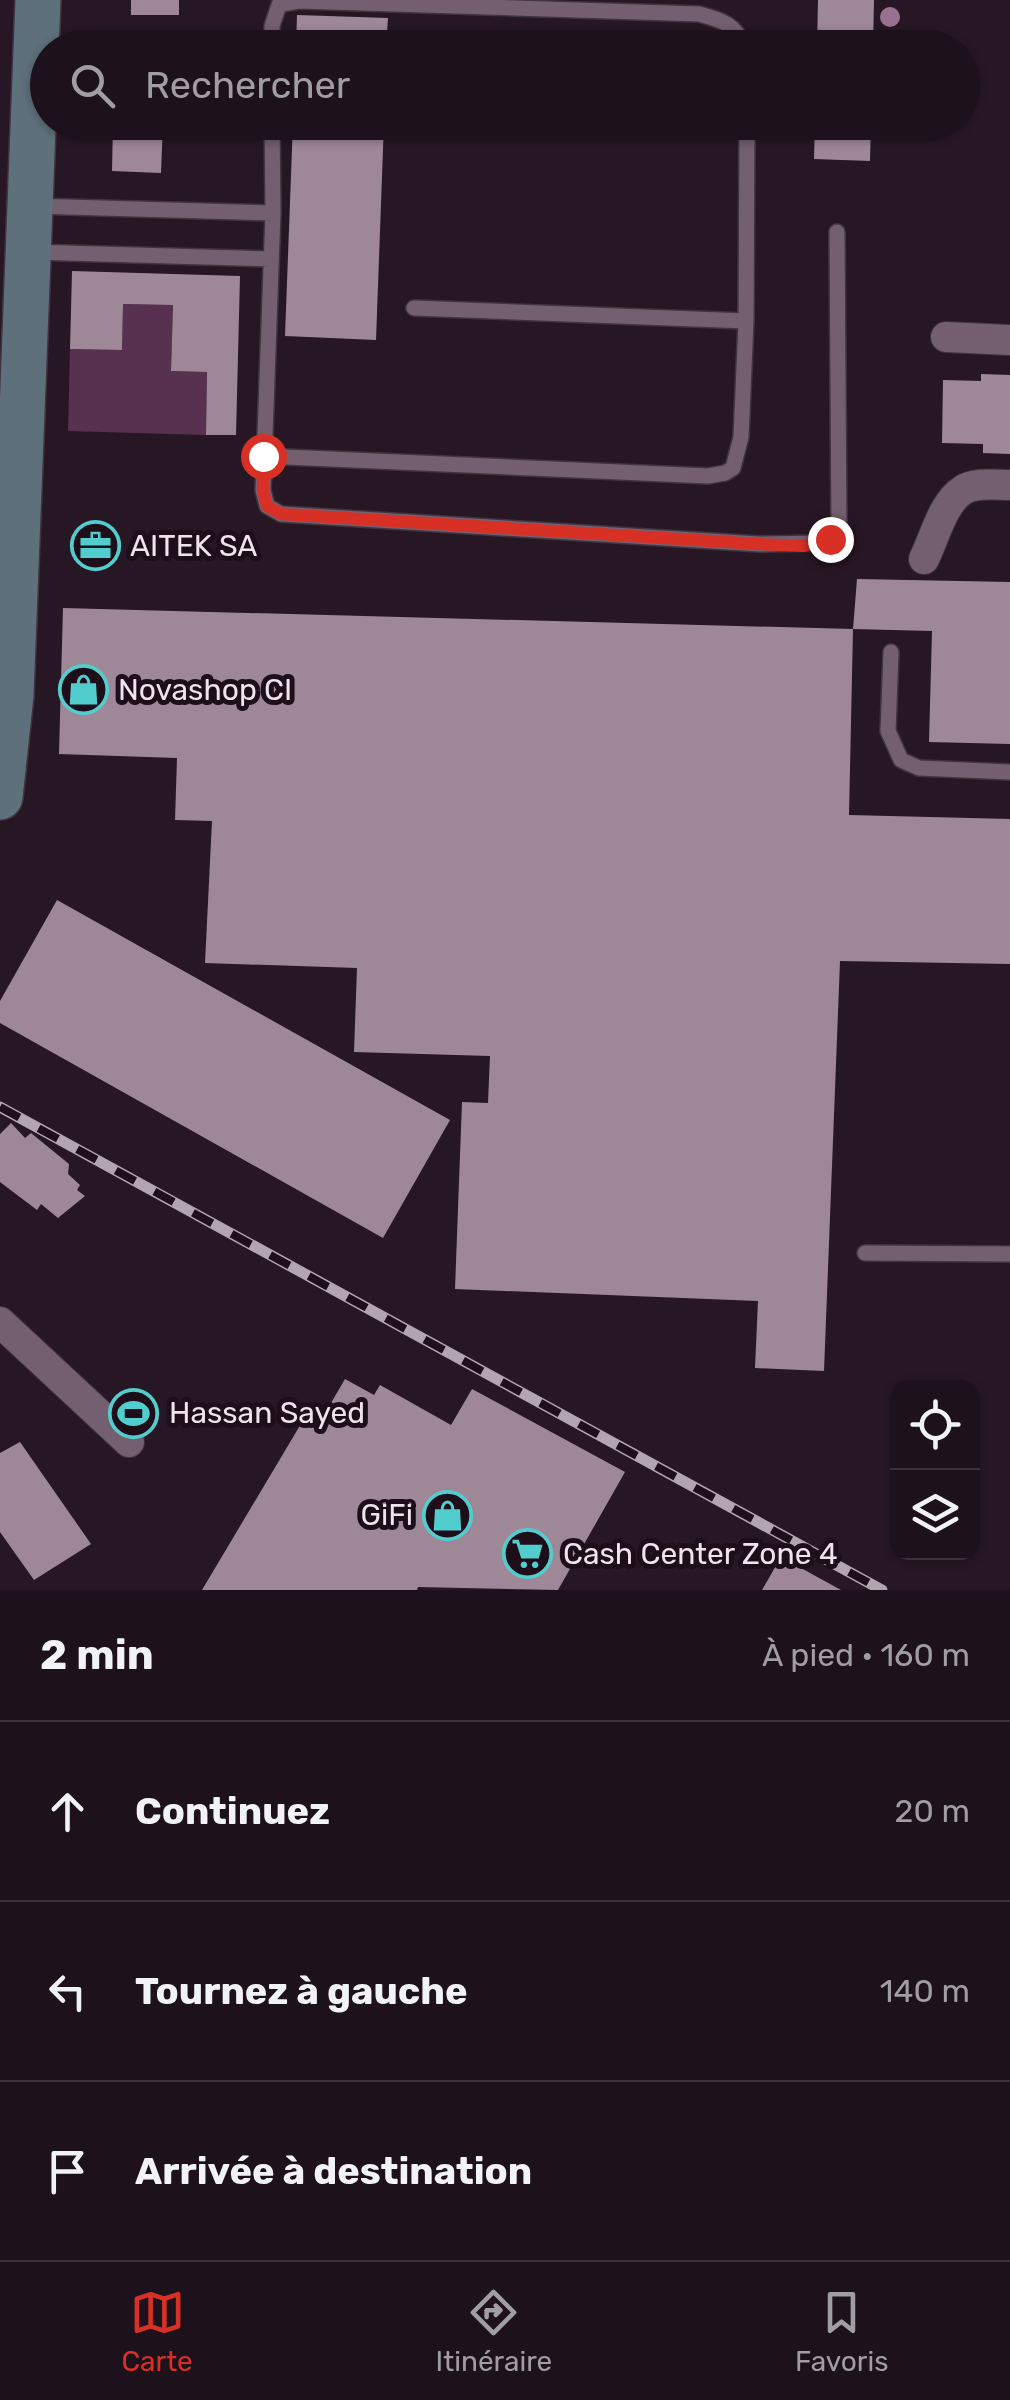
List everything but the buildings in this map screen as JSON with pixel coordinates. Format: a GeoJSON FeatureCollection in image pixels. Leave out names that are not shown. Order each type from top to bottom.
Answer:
{"type":"FeatureCollection","features":[{"type":"Feature","properties":{"kind":"street"},"geometry":{"type":"LineString","coordinates":[[37,30],[38,0]]}},
{"type":"Feature","properties":{"kind":"street"},"geometry":{"type":"LineString","coordinates":[[0,797],[11,695],[33,140]]}},
{"type":"Feature","properties":{"kind":"street"},"geometry":{"type":"LineString","coordinates":[[946,337],[1010,340]]}},
{"type":"Feature","properties":{"kind":"street"},"geometry":{"type":"LineString","coordinates":[[924,559],[951,502],[962,490],[1010,485]]}},
{"type":"Feature","properties":{"kind":"street"},"geometry":{"type":"LineString","coordinates":[[0,1322],[130,1442]]}},
{"type":"Feature","properties":{"kind":"lane"},"geometry":{"type":"LineString","coordinates":[[273,30],[274,13],[279,5],[300,1],[699,14],[726,22],[736,30]]}},
{"type":"Feature","properties":{"kind":"lane"},"geometry":{"type":"LineString","coordinates":[[272,140],[263,490],[267,506],[281,514],[759,544],[822,543],[839,528],[837,232]]}},
{"type":"Feature","properties":{"kind":"lane"},"geometry":{"type":"LineString","coordinates":[[263,456],[708,476],[733,468],[741,437],[746,322],[746,140]]}},
{"type":"Feature","properties":{"kind":"lane"},"geometry":{"type":"LineString","coordinates":[[30,206],[272,213]]}},
{"type":"Feature","properties":{"kind":"lane"},"geometry":{"type":"LineString","coordinates":[[28,252],[271,259]]}},
{"type":"Feature","properties":{"kind":"lane"},"geometry":{"type":"LineString","coordinates":[[414,308],[746,322]]}},
{"type":"Feature","properties":{"kind":"lane"},"geometry":{"type":"LineString","coordinates":[[891,652],[888,731],[901,760],[920,768],[1010,772]]}},
{"type":"Feature","properties":{"kind":"lane"},"geometry":{"type":"LineString","coordinates":[[865,1253],[1010,1254]]}},
{"type":"Feature","properties":{"kind":"shaded area"},"geometry":{"type":"Polygon","coordinates":[[[123,304],[173,305],[171,371],[207,372],[206,435],[68,431],[70,349],[122,350],[123,304]]]}},
{"type":"Feature","properties":{"kind":"railway"},"geometry":{"type":"LineString","coordinates":[[0,1107],[882,1590]]}},
{"type":"Feature","properties":{"kind":"place","name":"AITEK SA"},"geometry":{"type":"Point","coordinates":[95,546]}},
{"type":"Feature","properties":{"kind":"place","name":"Novashop CI"},"geometry":{"type":"Point","coordinates":[83,690]}},
{"type":"Feature","properties":{"kind":"place","name":"Hassan Sayed"},"geometry":{"type":"Point","coordinates":[134,1413]}},
{"type":"Feature","properties":{"kind":"place","name":"GiFi"},"geometry":{"type":"Point","coordinates":[448,1515]}},
{"type":"Feature","properties":{"kind":"place","name":"Cash Center Zone 4"},"geometry":{"type":"Point","coordinates":[528,1554]}},
{"type":"Feature","properties":{"kind":"route"},"geometry":{"type":"LineString","coordinates":[[263,456],[267,506],[281,514],[759,544],[804,546],[830,539]]}}]}
